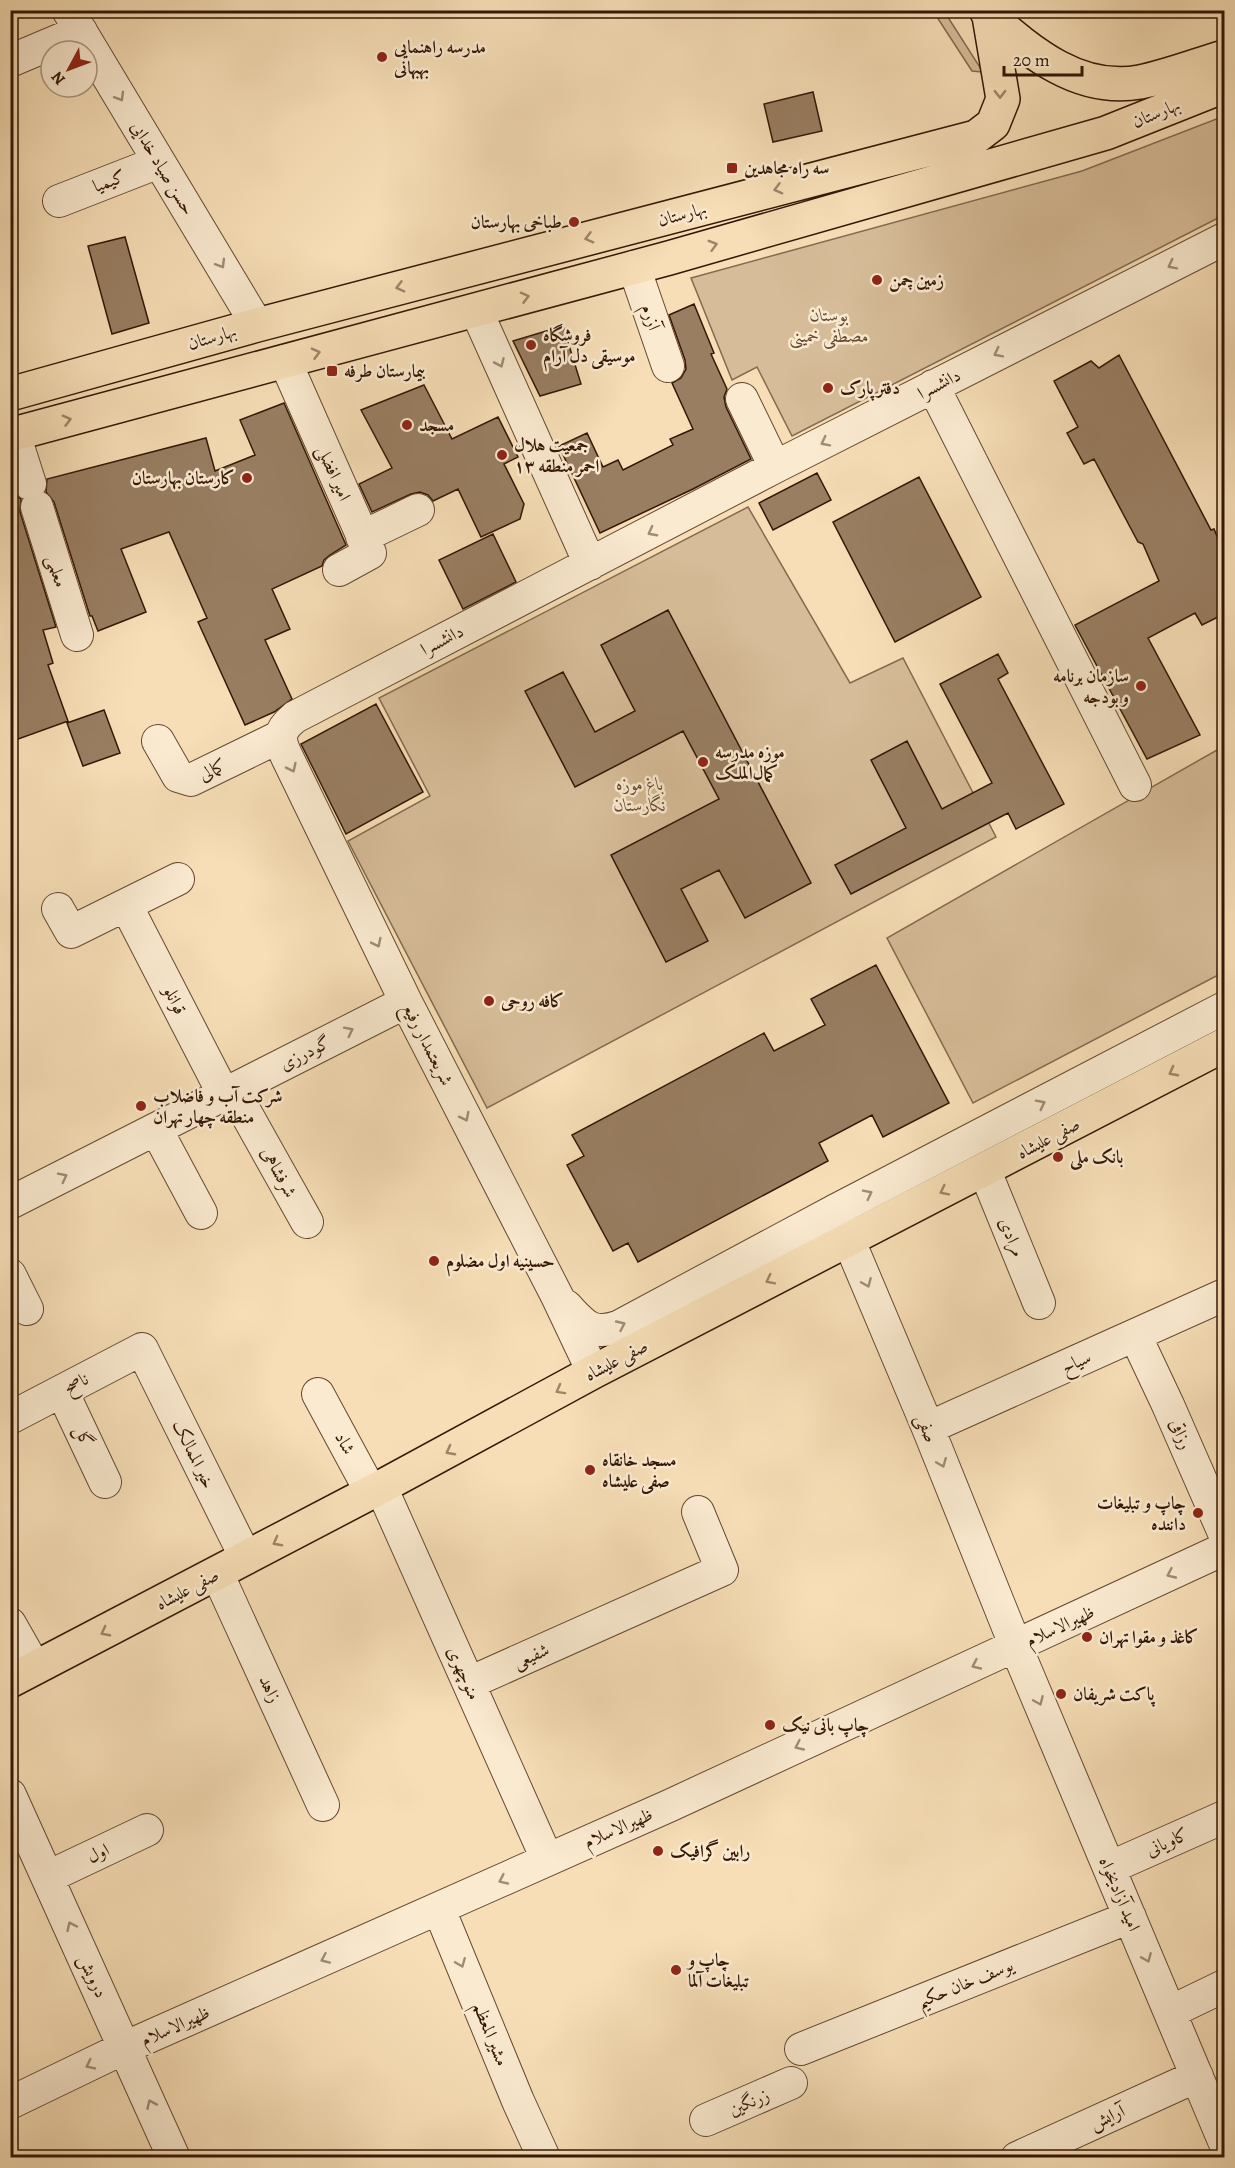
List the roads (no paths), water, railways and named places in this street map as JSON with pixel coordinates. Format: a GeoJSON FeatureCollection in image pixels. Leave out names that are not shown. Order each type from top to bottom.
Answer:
{"type":"FeatureCollection","features":[{"type":"Feature","properties":{"kind":"main road","name":"بهارستان"},"geometry":{"type":"LineString","coordinates":[[987,13],[1040,57],[1059,68],[1095,82],[1110,84],[1137,82],[1224,57]]}},
{"type":"Feature","properties":{"kind":"main road","name":"بهارستان"},"geometry":{"type":"LineString","coordinates":[[10,394],[257,324],[976,137],[993,124],[1003,99],[987,13]]}},
{"type":"Feature","properties":{"kind":"main road","name":"بهارستان"},"geometry":{"type":"LineString","coordinates":[[13,434],[634,267],[1106,133],[1224,86]]}},
{"type":"Feature","properties":{"kind":"main road","name":"صفی علیشاه"},"geometry":{"type":"LineString","coordinates":[[23,1675],[376,1490],[593,1372],[1224,1045]]}},
{"type":"Feature","properties":{"kind":"street","name":"حسن صیاد خدایی"},"geometry":{"type":"LineString","coordinates":[[74,21],[257,324]]}},
{"type":"Feature","properties":{"kind":"street"},"geometry":{"type":"LineString","coordinates":[[10,61],[74,21]]}},
{"type":"Feature","properties":{"kind":"street","name":"کیمیا"},"geometry":{"type":"LineString","coordinates":[[59,201],[159,162]]}},
{"type":"Feature","properties":{"kind":"street","name":"دانشسرا"},"geometry":{"type":"LineString","coordinates":[[288,726],[775,467],[1224,238]]}},
{"type":"Feature","properties":{"kind":"street","name":"آزرم"},"geometry":{"type":"LineString","coordinates":[[634,267],[668,366]]}},
{"type":"Feature","properties":{"kind":"street"},"geometry":{"type":"LineString","coordinates":[[476,310],[590,564]]}},
{"type":"Feature","properties":{"kind":"street","name":"امیر افضلی"},"geometry":{"type":"LineString","coordinates":[[285,361],[362,537]]}},
{"type":"Feature","properties":{"kind":"street"},"geometry":{"type":"LineString","coordinates":[[933,386],[1135,785]]}},
{"type":"Feature","properties":{"kind":"street"},"geometry":{"type":"LineString","coordinates":[[742,399],[775,467]]}},
{"type":"Feature","properties":{"kind":"street","name":"معلمی"},"geometry":{"type":"LineString","coordinates":[[13,434],[76,635]]}},
{"type":"Feature","properties":{"kind":"street"},"geometry":{"type":"LineString","coordinates":[[339,570],[370,553],[362,537],[418,510]]}},
{"type":"Feature","properties":{"kind":"street","name":"کمالی"},"geometry":{"type":"LineString","coordinates":[[158,741],[178,776],[191,780],[288,726]]}},
{"type":"Feature","properties":{"kind":"street","name":"شریعتمدار رفیع"},"geometry":{"type":"LineString","coordinates":[[288,726],[281,744],[287,758],[406,1002],[557,1296],[593,1372]]}},
{"type":"Feature","properties":{"kind":"street"},"geometry":{"type":"LineString","coordinates":[[58,909],[71,932],[178,879]]}},
{"type":"Feature","properties":{"kind":"street","name":"قوانلو"},"geometry":{"type":"LineString","coordinates":[[126,905],[228,1092]]}},
{"type":"Feature","properties":{"kind":"street","name":"گودرزی"},"geometry":{"type":"LineString","coordinates":[[10,1203],[406,1002]]}},
{"type":"Feature","properties":{"kind":"street","name":"صفی علیشاه"},"geometry":{"type":"LineString","coordinates":[[557,1296],[587,1327],[602,1331],[618,1328],[836,1210],[1224,1008]]}},
{"type":"Feature","properties":{"kind":"street","name":"شرفشاهی"},"geometry":{"type":"LineString","coordinates":[[228,1092],[307,1222]]}},
{"type":"Feature","properties":{"kind":"street"},"geometry":{"type":"LineString","coordinates":[[156,1129],[201,1213]]}},
{"type":"Feature","properties":{"kind":"street","name":"مرادی"},"geometry":{"type":"LineString","coordinates":[[985,1170],[1038,1303]]}},
{"type":"Feature","properties":{"kind":"street","name":"صفی"},"geometry":{"type":"LineString","coordinates":[[836,1210],[928,1428],[1016,1647]]}},
{"type":"Feature","properties":{"kind":"street"},"geometry":{"type":"LineString","coordinates":[[10,1275],[27,1309]]}},
{"type":"Feature","properties":{"kind":"street","name":"سیاح"},"geometry":{"type":"LineString","coordinates":[[928,1428],[1224,1295]]}},
{"type":"Feature","properties":{"kind":"street","name":"رزاقی"},"geometry":{"type":"LineString","coordinates":[[1135,1335],[1224,1533]]}},
{"type":"Feature","properties":{"kind":"street","name":"ناصح"},"geometry":{"type":"LineString","coordinates":[[10,1418],[142,1349]]}},
{"type":"Feature","properties":{"kind":"street","name":"خیر الممالک"},"geometry":{"type":"LineString","coordinates":[[142,1349],[246,1558]]}},
{"type":"Feature","properties":{"kind":"street","name":"گل"},"geometry":{"type":"LineString","coordinates":[[62,1390],[105,1482]]}},
{"type":"Feature","properties":{"kind":"street","name":"شاد"},"geometry":{"type":"LineString","coordinates":[[318,1394],[376,1490]]}},
{"type":"Feature","properties":{"kind":"street","name":"منوچهری"},"geometry":{"type":"LineString","coordinates":[[376,1490],[469,1683],[547,1859]]}},
{"type":"Feature","properties":{"kind":"street","name":"شفیعی"},"geometry":{"type":"LineString","coordinates":[[469,1683],[722,1570],[698,1512]]}},
{"type":"Feature","properties":{"kind":"street","name":"ظهیرالاسلام"},"geometry":{"type":"LineString","coordinates":[[10,2103],[126,2048],[671,1805],[1224,1549]]}},
{"type":"Feature","properties":{"kind":"street","name":"زاهد"},"geometry":{"type":"LineString","coordinates":[[217,1573],[323,1804]]}},
{"type":"Feature","properties":{"kind":"street"},"geometry":{"type":"LineString","coordinates":[[10,1624],[23,1675]]}},
{"type":"Feature","properties":{"kind":"street","name":"امید آزادیخواه"},"geometry":{"type":"LineString","coordinates":[[1016,1647],[1224,2141]]}},
{"type":"Feature","properties":{"kind":"street","name":"درویش"},"geometry":{"type":"LineString","coordinates":[[10,1795],[174,2157]]}},
{"type":"Feature","properties":{"kind":"street","name":"کاویانی"},"geometry":{"type":"LineString","coordinates":[[1109,1868],[1224,1817]]}},
{"type":"Feature","properties":{"kind":"street","name":"اول"},"geometry":{"type":"LineString","coordinates":[[48,1877],[147,1830]]}},
{"type":"Feature","properties":{"kind":"street","name":"مشیر المعظم"},"geometry":{"type":"LineString","coordinates":[[439,1908],[518,2101],[544,2157]]}},
{"type":"Feature","properties":{"kind":"street","name":"یوسف خان حکیم"},"geometry":{"type":"LineString","coordinates":[[801,2049],[1130,1917]]}},
{"type":"Feature","properties":{"kind":"street"},"geometry":{"type":"LineString","coordinates":[[1170,2012],[1224,1986]]}},
{"type":"Feature","properties":{"kind":"street","name":"آرایش"},"geometry":{"type":"LineString","coordinates":[[1017,2157],[1197,2076]]}},
{"type":"Feature","properties":{"kind":"street","name":"زرنگین"},"geometry":{"type":"LineString","coordinates":[[706,2120],[791,2084]]}},
{"type":"Feature","properties":{"kind":"place","name":"مدرسه راهنمایی بهبهانی"},"geometry":{"type":"Point","coordinates":[382,57]}},
{"type":"Feature","properties":{"kind":"place","name":"سه راه مجاهدین"},"geometry":{"type":"Point","coordinates":[732,168]}},
{"type":"Feature","properties":{"kind":"place","name":"طباخی بهارستان"},"geometry":{"type":"Point","coordinates":[574,222]}},
{"type":"Feature","properties":{"kind":"place","name":"زمین چمن"},"geometry":{"type":"Point","coordinates":[877,280]}},
{"type":"Feature","properties":{"kind":"place","name":"فروشگاه موسیقی دل آرام"},"geometry":{"type":"Point","coordinates":[531,345]}},
{"type":"Feature","properties":{"kind":"place","name":"بیمارستان طرفه"},"geometry":{"type":"Point","coordinates":[332,371]}},
{"type":"Feature","properties":{"kind":"place","name":"دفتر پارک"},"geometry":{"type":"Point","coordinates":[828,388]}},
{"type":"Feature","properties":{"kind":"place","name":"مسجد"},"geometry":{"type":"Point","coordinates":[407,425]}},
{"type":"Feature","properties":{"kind":"place","name":"جمعیت هلال احمر منطقه ۱۳"},"geometry":{"type":"Point","coordinates":[502,455]}},
{"type":"Feature","properties":{"kind":"place","name":"کارستان بهارستان"},"geometry":{"type":"Point","coordinates":[247,478]}},
{"type":"Feature","properties":{"kind":"place","name":"سازمان برنامه و بودجه"},"geometry":{"type":"Point","coordinates":[1141,686]}},
{"type":"Feature","properties":{"kind":"place","name":"موزه مدرسه کمال‌الملک"},"geometry":{"type":"Point","coordinates":[703,762]}},
{"type":"Feature","properties":{"kind":"place","name":"کافه روحی"},"geometry":{"type":"Point","coordinates":[489,1001]}},
{"type":"Feature","properties":{"kind":"place","name":"شرکت آب و فاضلاب منطقه چهار تهران"},"geometry":{"type":"Point","coordinates":[141,1106]}},
{"type":"Feature","properties":{"kind":"place","name":"بانک ملی"},"geometry":{"type":"Point","coordinates":[1058,1157]}},
{"type":"Feature","properties":{"kind":"place","name":"حسینیه اول مضلوم"},"geometry":{"type":"Point","coordinates":[434,1261]}},
{"type":"Feature","properties":{"kind":"place","name":"مسجد خانقاه صفی علیشاه"},"geometry":{"type":"Point","coordinates":[590,1470]}},
{"type":"Feature","properties":{"kind":"place","name":"چاپ و تبلیغات داننده"},"geometry":{"type":"Point","coordinates":[1198,1513]}},
{"type":"Feature","properties":{"kind":"place","name":"کاغذ و مقوا تهران"},"geometry":{"type":"Point","coordinates":[1087,1637]}},
{"type":"Feature","properties":{"kind":"place","name":"پاکت شریفان"},"geometry":{"type":"Point","coordinates":[1061,1694]}},
{"type":"Feature","properties":{"kind":"place","name":"چاپ بانی‌ نیک"},"geometry":{"type":"Point","coordinates":[770,1725]}},
{"type":"Feature","properties":{"kind":"place","name":"رابین گرافیک"},"geometry":{"type":"Point","coordinates":[658,1851]}},
{"type":"Feature","properties":{"kind":"place","name":"چاپ و تبلیغات آلما"},"geometry":{"type":"Point","coordinates":[676,1970]}},
{"type":"Feature","properties":{"kind":"park label","name":"بوستان مصطفی خمینی"},"geometry":{"type":"Point","coordinates":[829,325]}},
{"type":"Feature","properties":{"kind":"park label","name":"باغ موزه نگارستان"},"geometry":{"type":"Point","coordinates":[640,794]}}]}
